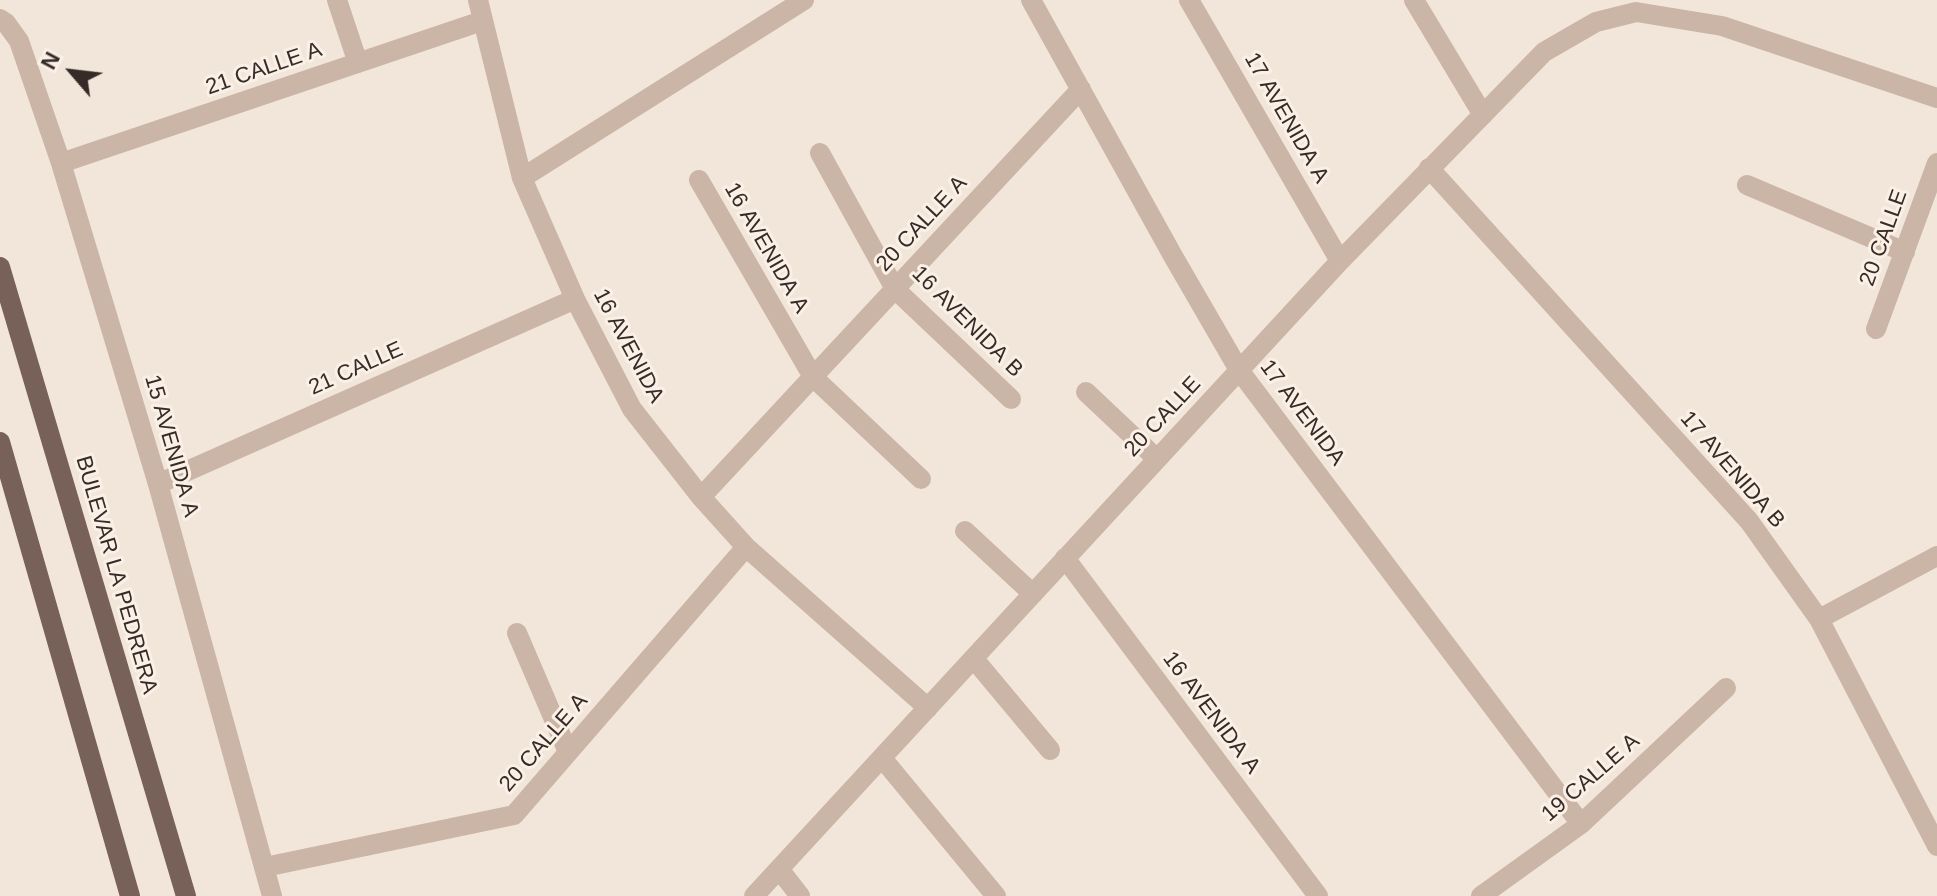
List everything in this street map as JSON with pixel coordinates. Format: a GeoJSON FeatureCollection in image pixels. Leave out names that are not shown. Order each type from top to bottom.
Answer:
{"type":"FeatureCollection","features":[{"type":"Feature","properties":{"kind":"main road","name":"BULEVAR LA PEDRERA"},"geometry":{"type":"LineString","coordinates":[[0,267],[186,896]]}},
{"type":"Feature","properties":{"kind":"main road"},"geometry":{"type":"LineString","coordinates":[[0,442],[130,896]]}},
{"type":"Feature","properties":{"kind":"street"},"geometry":{"type":"LineString","coordinates":[[337,0],[358,63]]}},
{"type":"Feature","properties":{"kind":"street","name":"16 AVENIDA"},"geometry":{"type":"LineString","coordinates":[[478,0],[522,178],[575,299],[632,409],[701,497],[746,547],[928,708]]}},
{"type":"Feature","properties":{"kind":"street"},"geometry":{"type":"LineString","coordinates":[[522,178],[804,0]]}},
{"type":"Feature","properties":{"kind":"street","name":"17 AVENIDA"},"geometry":{"type":"LineString","coordinates":[[1031,0],[1239,370],[1581,824]]}},
{"type":"Feature","properties":{"kind":"street","name":"17 AVENIDA A"},"geometry":{"type":"LineString","coordinates":[[1189,0],[1340,261]]}},
{"type":"Feature","properties":{"kind":"street"},"geometry":{"type":"LineString","coordinates":[[1414,0],[1483,115]]}},
{"type":"Feature","properties":{"kind":"street"},"geometry":{"type":"LineString","coordinates":[[1633,6],[1722,26],[1937,98]]}},
{"type":"Feature","properties":{"kind":"street","name":"20 CALLE"},"geometry":{"type":"LineString","coordinates":[[754,896],[1429,168],[1544,52],[1596,22],[1633,6]]}},
{"type":"Feature","properties":{"kind":"street","name":"15 AVENIDA A"},"geometry":{"type":"LineString","coordinates":[[0,19],[19,41],[61,163],[158,484],[272,896]]}},
{"type":"Feature","properties":{"kind":"street","name":"21 CALLE A"},"geometry":{"type":"LineString","coordinates":[[61,163],[482,21]]}},
{"type":"Feature","properties":{"kind":"street","name":"20 CALLE A"},"geometry":{"type":"LineString","coordinates":[[701,497],[1081,89]]}},
{"type":"Feature","properties":{"kind":"street","name":"16 AVENIDA B"},"geometry":{"type":"LineString","coordinates":[[820,153],[895,289],[1011,399]]}},
{"type":"Feature","properties":{"kind":"street","name":"20 CALLE"},"geometry":{"type":"LineString","coordinates":[[1876,329],[1937,163]]}},
{"type":"Feature","properties":{"kind":"street","name":"17 AVENIDA B"},"geometry":{"type":"LineString","coordinates":[[1429,168],[1749,521],[1819,619],[1928,810],[1937,846]]}},
{"type":"Feature","properties":{"kind":"street","name":"16 AVENIDA A"},"geometry":{"type":"LineString","coordinates":[[699,180],[813,377],[921,479]]}},
{"type":"Feature","properties":{"kind":"street"},"geometry":{"type":"LineString","coordinates":[[1747,185],[1905,252]]}},
{"type":"Feature","properties":{"kind":"street","name":"21 CALLE"},"geometry":{"type":"LineString","coordinates":[[158,484],[575,299]]}},
{"type":"Feature","properties":{"kind":"street"},"geometry":{"type":"LineString","coordinates":[[1086,392],[1157,459]]}},
{"type":"Feature","properties":{"kind":"street"},"geometry":{"type":"LineString","coordinates":[[965,531],[1033,594]]}},
{"type":"Feature","properties":{"kind":"street","name":"20 CALLE A"},"geometry":{"type":"LineString","coordinates":[[265,867],[514,815],[746,547]]}},
{"type":"Feature","properties":{"kind":"street"},"geometry":{"type":"LineString","coordinates":[[1819,619],[1937,556]]}},
{"type":"Feature","properties":{"kind":"street","name":"16 AVENIDA A"},"geometry":{"type":"LineString","coordinates":[[1065,558],[1318,896]]}},
{"type":"Feature","properties":{"kind":"street"},"geometry":{"type":"LineString","coordinates":[[517,633],[568,752]]}},
{"type":"Feature","properties":{"kind":"street"},"geometry":{"type":"LineString","coordinates":[[974,659],[1050,750]]}},
{"type":"Feature","properties":{"kind":"street","name":"19 CALLE A"},"geometry":{"type":"LineString","coordinates":[[1481,896],[1581,824],[1726,688]]}},
{"type":"Feature","properties":{"kind":"street"},"geometry":{"type":"LineString","coordinates":[[882,758],[996,896]]}},
{"type":"Feature","properties":{"kind":"street"},"geometry":{"type":"LineString","coordinates":[[779,869],[800,896]]}}]}
